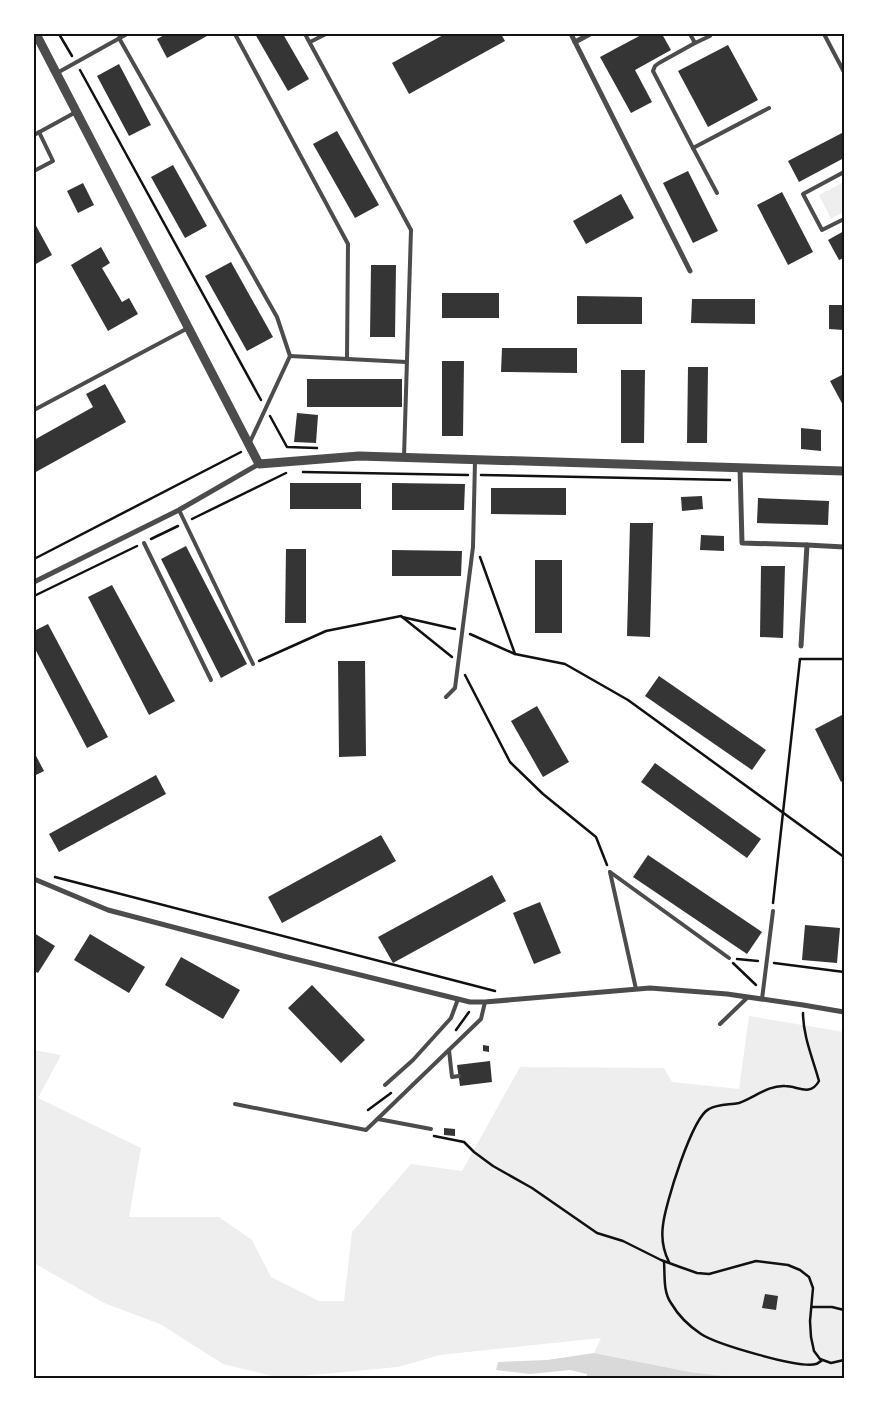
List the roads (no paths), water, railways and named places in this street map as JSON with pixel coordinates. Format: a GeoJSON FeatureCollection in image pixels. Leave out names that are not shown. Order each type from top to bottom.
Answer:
{"type":"FeatureCollection","features":[{"type":"Feature","properties":{"kind":"street"},"geometry":{"type":"LineString","coordinates":[[36,34],[189,327],[246,447],[259,464]]}},
{"type":"Feature","properties":{"kind":"street"},"geometry":{"type":"LineString","coordinates":[[571,34],[690,271]]}},
{"type":"Feature","properties":{"kind":"street"},"geometry":{"type":"LineString","coordinates":[[575,42],[590,34]]}},
{"type":"Feature","properties":{"kind":"street"},"geometry":{"type":"LineString","coordinates":[[34,582],[179,510],[259,464],[359,456],[844,470]]}},
{"type":"Feature","properties":{"kind":"street"},"geometry":{"type":"LineString","coordinates":[[740,466],[742,543],[844,547]]}},
{"type":"Feature","properties":{"kind":"street"},"geometry":{"type":"LineString","coordinates":[[801,646],[807,546]]}},
{"type":"Feature","properties":{"kind":"street"},"geometry":{"type":"LineString","coordinates":[[34,879],[108,910],[470,1002],[650,988],[748,997],[803,1004],[844,1012]]}},
{"type":"Feature","properties":{"kind":"lane"},"geometry":{"type":"LineString","coordinates":[[57,74],[127,34]]}},
{"type":"Feature","properties":{"kind":"lane"},"geometry":{"type":"LineString","coordinates":[[235,34],[348,244],[347,358]]}},
{"type":"Feature","properties":{"kind":"lane"},"geometry":{"type":"LineString","coordinates":[[305,34],[411,230],[404,457]]}},
{"type":"Feature","properties":{"kind":"lane"},"geometry":{"type":"LineString","coordinates":[[310,42],[326,34]]}},
{"type":"Feature","properties":{"kind":"lane"},"geometry":{"type":"LineString","coordinates":[[690,34],[695,43]]}},
{"type":"Feature","properties":{"kind":"lane"},"geometry":{"type":"LineString","coordinates":[[824,34],[844,72]]}},
{"type":"Feature","properties":{"kind":"lane"},"geometry":{"type":"LineString","coordinates":[[710,36],[655,66],[653,71],[716,193]]}},
{"type":"Feature","properties":{"kind":"lane"},"geometry":{"type":"LineString","coordinates":[[119,38],[277,317],[290,356],[246,447]]}},
{"type":"Feature","properties":{"kind":"lane"},"geometry":{"type":"LineString","coordinates":[[693,148],[769,108]]}},
{"type":"Feature","properties":{"kind":"lane"},"geometry":{"type":"LineString","coordinates":[[34,135],[77,112]]}},
{"type":"Feature","properties":{"kind":"lane"},"geometry":{"type":"LineString","coordinates":[[34,171],[53,161],[39,132]]}},
{"type":"Feature","properties":{"kind":"lane"},"geometry":{"type":"LineString","coordinates":[[844,172],[803,194],[822,230],[844,219]]}},
{"type":"Feature","properties":{"kind":"lane"},"geometry":{"type":"LineString","coordinates":[[34,410],[189,327]]}},
{"type":"Feature","properties":{"kind":"lane"},"geometry":{"type":"LineString","coordinates":[[290,356],[406,362]]}},
{"type":"Feature","properties":{"kind":"lane"},"geometry":{"type":"LineString","coordinates":[[446,697],[455,688],[459,663],[473,547],[475,459]]}},
{"type":"Feature","properties":{"kind":"lane"},"geometry":{"type":"LineString","coordinates":[[179,510],[254,664]]}},
{"type":"Feature","properties":{"kind":"lane"},"geometry":{"type":"LineString","coordinates":[[144,543],[211,680]]}},
{"type":"Feature","properties":{"kind":"lane"},"geometry":{"type":"LineString","coordinates":[[636,989],[610,872],[729,958]]}},
{"type":"Feature","properties":{"kind":"lane"},"geometry":{"type":"LineString","coordinates":[[762,999],[772,910]]}},
{"type":"Feature","properties":{"kind":"lane"},"geometry":{"type":"LineString","coordinates":[[720,1024],[748,997]]}},
{"type":"Feature","properties":{"kind":"lane"},"geometry":{"type":"LineString","coordinates":[[385,1085],[413,1060],[451,1018],[458,999]]}},
{"type":"Feature","properties":{"kind":"lane"},"geometry":{"type":"LineString","coordinates":[[235,1104],[366,1130],[481,1020],[485,1002]]}},
{"type":"Feature","properties":{"kind":"lane"},"geometry":{"type":"LineString","coordinates":[[449,1050],[452,1077],[458,1076]]}},
{"type":"Feature","properties":{"kind":"lane"},"geometry":{"type":"LineString","coordinates":[[378,1119],[431,1129]]}}]}
